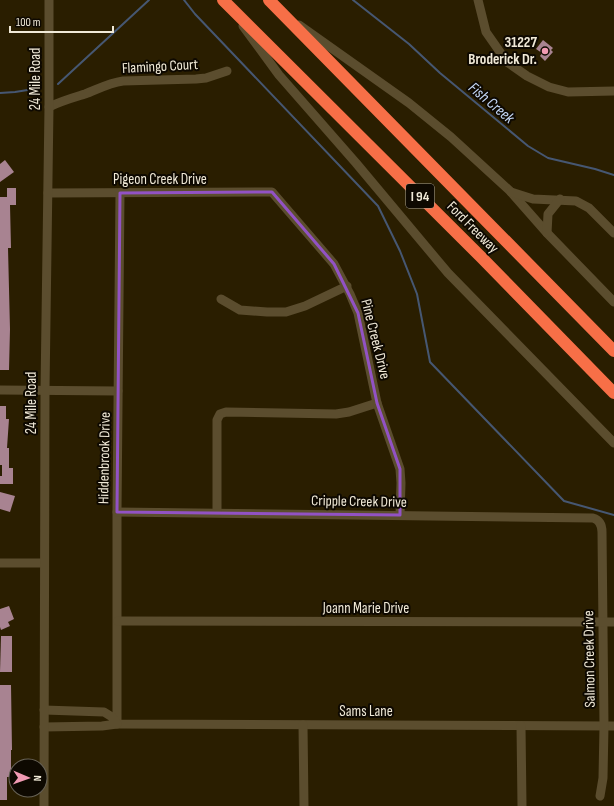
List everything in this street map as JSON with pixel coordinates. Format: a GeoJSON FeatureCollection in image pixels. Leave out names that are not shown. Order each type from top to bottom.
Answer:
{"type":"FeatureCollection","features":[{"type":"Feature","properties":{"kind":"highway","name":"Ford Freeway"},"geometry":{"type":"LineString","coordinates":[[269,0],[614,351]]}},
{"type":"Feature","properties":{"kind":"highway","name":"Ford Freeway"},"geometry":{"type":"LineString","coordinates":[[225,2],[482,258],[614,393]]}},
{"type":"Feature","properties":{"kind":"street","name":"24 Mile Road"},"geometry":{"type":"LineString","coordinates":[[44,806],[45,390],[49,0]]}},
{"type":"Feature","properties":{"kind":"street"},"geometry":{"type":"LineString","coordinates":[[478,0],[486,32],[507,62],[527,76],[549,87],[568,92],[614,91]]}},
{"type":"Feature","properties":{"kind":"street"},"geometry":{"type":"LineString","coordinates":[[225,2],[279,74],[448,273],[614,443]]}},
{"type":"Feature","properties":{"kind":"street"},"geometry":{"type":"LineString","coordinates":[[281,12],[409,103],[451,137],[510,192],[546,233],[614,302]]}},
{"type":"Feature","properties":{"kind":"street","name":"Flamingo Court"},"geometry":{"type":"LineString","coordinates":[[49,103],[86,94],[112,82],[196,79],[206,78],[227,71]]}},
{"type":"Feature","properties":{"kind":"street","name":"Pigeon Creek Drive"},"geometry":{"type":"LineString","coordinates":[[48,193],[272,192]]}},
{"type":"Feature","properties":{"kind":"street","name":"Pine Creek Drive"},"geometry":{"type":"LineString","coordinates":[[272,192],[334,264],[347,286],[358,313],[377,403],[400,469],[402,483],[400,515]]}},
{"type":"Feature","properties":{"kind":"street"},"geometry":{"type":"LineString","coordinates":[[510,192],[532,198],[576,201],[589,208],[614,233]]}},
{"type":"Feature","properties":{"kind":"street","name":"Hiddenbrook Drive"},"geometry":{"type":"LineString","coordinates":[[117,724],[120,193]]}},
{"type":"Feature","properties":{"kind":"street"},"geometry":{"type":"LineString","coordinates":[[546,233],[548,214],[560,200]]}},
{"type":"Feature","properties":{"kind":"street"},"geometry":{"type":"LineString","coordinates":[[221,299],[240,310],[286,312],[305,306],[347,286]]}},
{"type":"Feature","properties":{"kind":"street"},"geometry":{"type":"LineString","coordinates":[[0,390],[118,391]]}},
{"type":"Feature","properties":{"kind":"street"},"geometry":{"type":"LineString","coordinates":[[217,512],[217,421],[220,414],[226,412],[336,414],[349,412],[377,403]]}},
{"type":"Feature","properties":{"kind":"street","name":"Cripple Creek Drive"},"geometry":{"type":"LineString","coordinates":[[117,512],[217,512],[593,518],[600,522]]}},
{"type":"Feature","properties":{"kind":"street","name":"Salmon Creek Drive"},"geometry":{"type":"LineString","coordinates":[[600,522],[602,532],[604,726],[603,778],[600,796]]}},
{"type":"Feature","properties":{"kind":"street"},"geometry":{"type":"LineString","coordinates":[[0,563],[44,563]]}},
{"type":"Feature","properties":{"kind":"street","name":"Joann Marie Drive"},"geometry":{"type":"LineString","coordinates":[[118,621],[614,622]]}},
{"type":"Feature","properties":{"kind":"street"},"geometry":{"type":"LineString","coordinates":[[44,710],[104,712],[108,714],[117,724]]}},
{"type":"Feature","properties":{"kind":"street","name":"Sams Lane"},"geometry":{"type":"LineString","coordinates":[[44,727],[102,726],[117,724],[614,726]]}},
{"type":"Feature","properties":{"kind":"street"},"geometry":{"type":"LineString","coordinates":[[303,725],[304,806]]}},
{"type":"Feature","properties":{"kind":"street"},"geometry":{"type":"LineString","coordinates":[[521,726],[522,806]]}},
{"type":"Feature","properties":{"kind":"highlighted area"},"geometry":{"type":"Polygon","coordinates":[[[272,192],[334,264],[358,313],[377,403],[400,469],[400,515],[117,512],[120,193],[272,192]]]}},
{"type":"Feature","properties":{"kind":"building","name":"31227 Broderick Dr."},"geometry":{"type":"Polygon","coordinates":[[[543,40],[553,48],[551,50],[553,52],[545,61],[540,56],[542,53],[536,49],[543,40]]]}},
{"type":"Feature","properties":{"kind":"building"},"geometry":{"type":"Polygon","coordinates":[[[5,160],[14,172],[0,182],[0,164],[5,160]]]}},
{"type":"Feature","properties":{"kind":"building"},"geometry":{"type":"Polygon","coordinates":[[[7,188],[16,188],[16,205],[10,205],[11,248],[8,248],[10,329],[9,370],[0,370],[0,197],[7,197],[7,188]]]}},
{"type":"Feature","properties":{"kind":"building"},"geometry":{"type":"Polygon","coordinates":[[[0,406],[6,406],[6,419],[9,419],[7,448],[9,448],[9,468],[13,468],[13,484],[0,484],[2,465],[0,465],[0,406]]]}},
{"type":"Feature","properties":{"kind":"building"},"geometry":{"type":"Polygon","coordinates":[[[0,492],[15,496],[10,512],[0,509],[0,492]]]}},
{"type":"Feature","properties":{"kind":"building"},"geometry":{"type":"Polygon","coordinates":[[[9,606],[14,619],[8,622],[10,626],[1,630],[0,609],[9,606]]]}},
{"type":"Feature","properties":{"kind":"building"},"geometry":{"type":"Polygon","coordinates":[[[1,636],[12,636],[12,672],[0,672],[1,636]]]}},
{"type":"Feature","properties":{"kind":"building"},"geometry":{"type":"Polygon","coordinates":[[[0,685],[11,685],[12,750],[11,758],[8,758],[7,800],[0,800],[0,685]]]}},
{"type":"Feature","properties":{"kind":"waterway","name":"Fish Creek"},"geometry":{"type":"LineString","coordinates":[[58,84],[149,0]]}},
{"type":"Feature","properties":{"kind":"waterway"},"geometry":{"type":"LineString","coordinates":[[184,0],[195,14],[378,206],[400,251],[417,294],[430,362],[564,501],[614,515]]}},
{"type":"Feature","properties":{"kind":"waterway","name":"Fish Creek"},"geometry":{"type":"LineString","coordinates":[[353,0],[409,44],[440,73],[528,146],[548,158],[614,175]]}},
{"type":"Feature","properties":{"kind":"waterway","name":"Fish Creek"},"geometry":{"type":"LineString","coordinates":[[0,93],[34,89]]}},
{"type":"Feature","properties":{"kind":"place","name":"31227 Broderick Dr."},"geometry":{"type":"Point","coordinates":[545,51]}}]}
